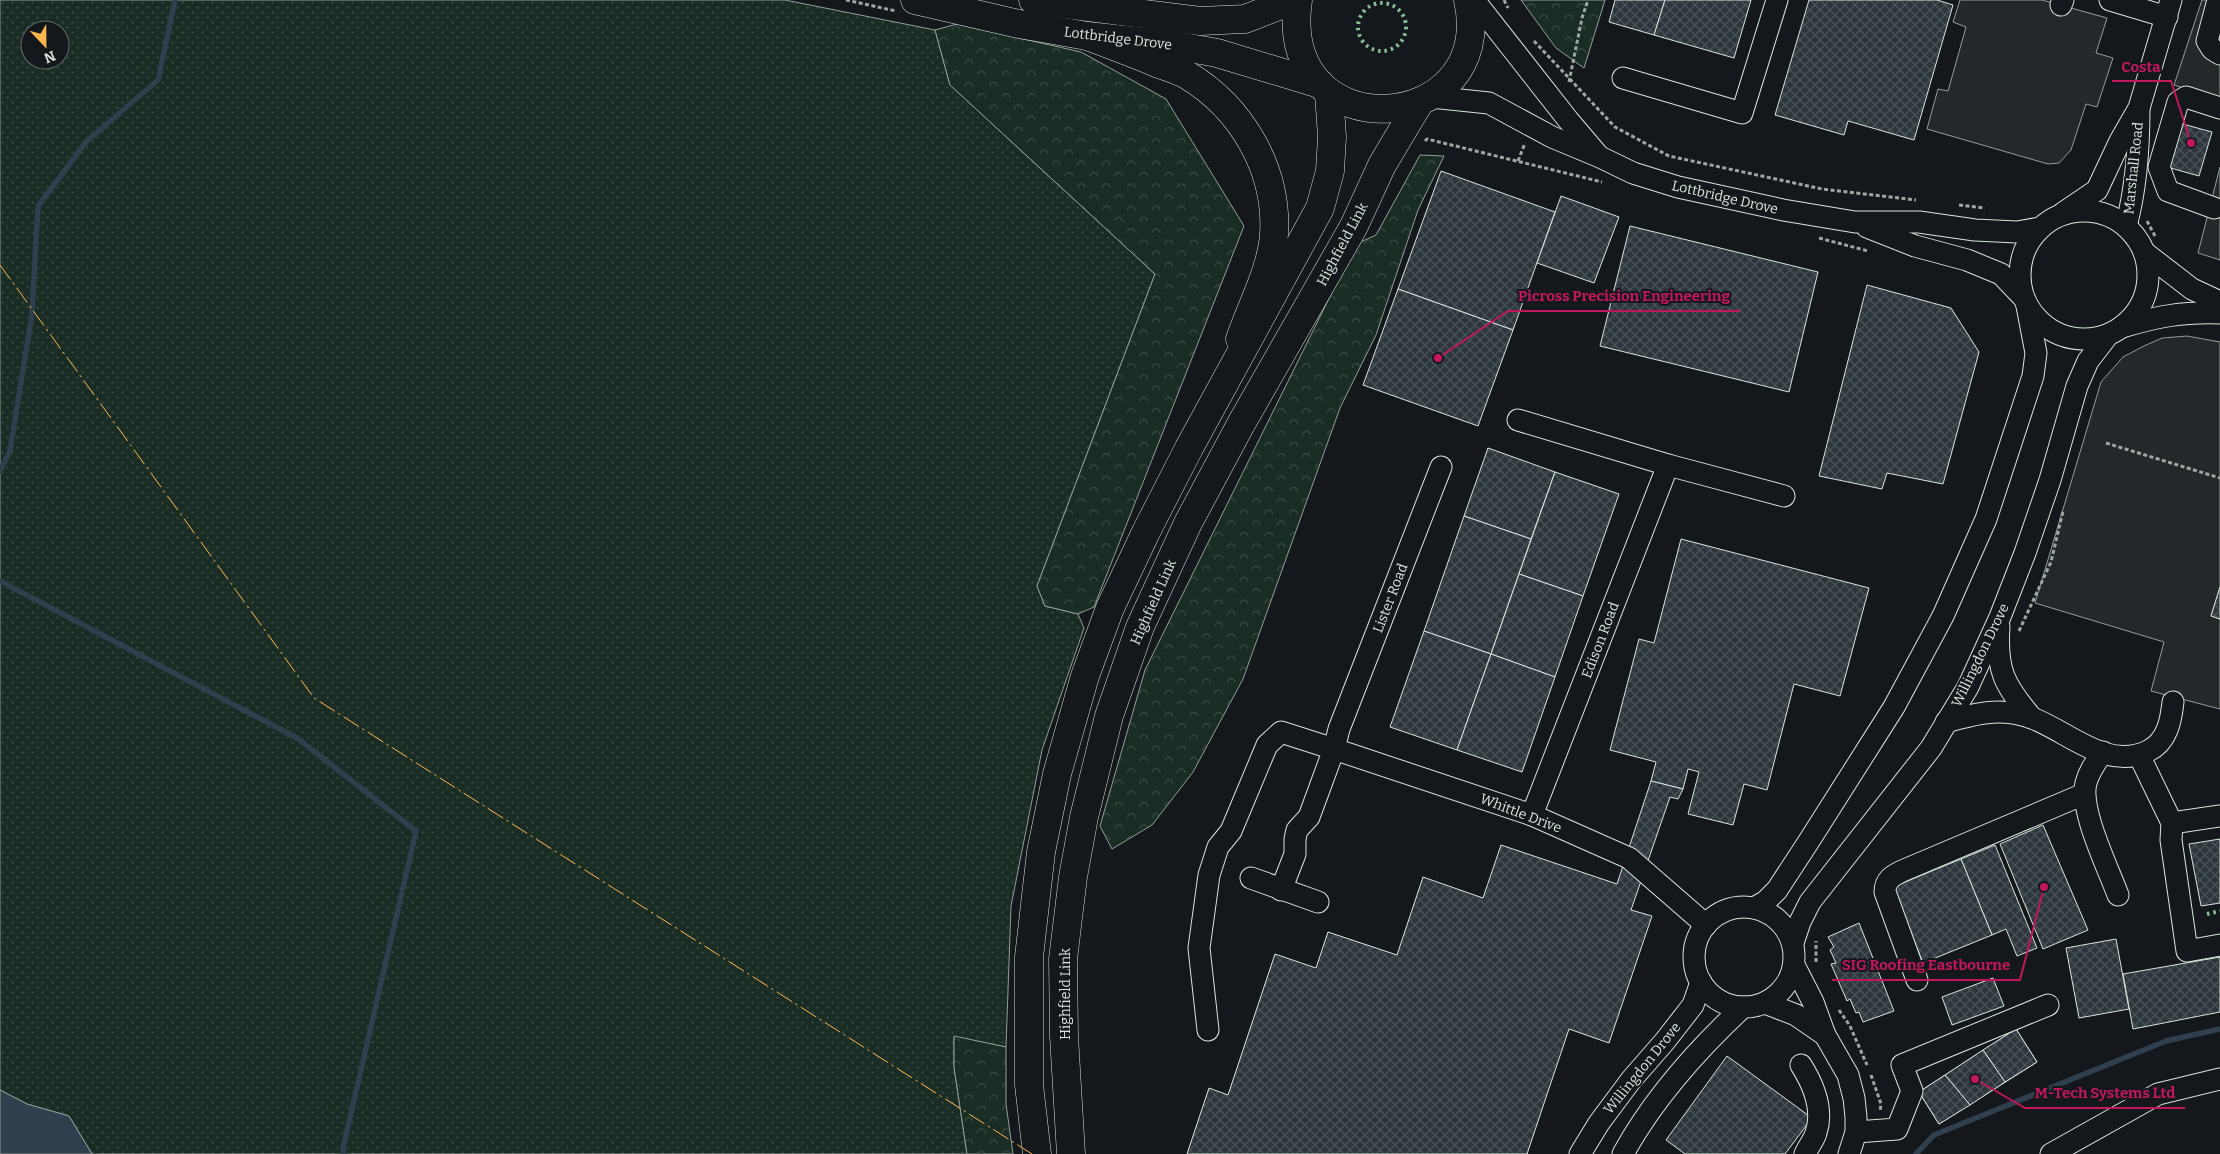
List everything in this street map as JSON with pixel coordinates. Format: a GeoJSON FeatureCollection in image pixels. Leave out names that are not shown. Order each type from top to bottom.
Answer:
{"type":"FeatureCollection","features":[{"type":"Feature","properties":{"kind":"main road","name":"Lottbridge Drove"},"geometry":{"type":"LineString","coordinates":[[916,0],[1019,24],[1087,36],[1173,45],[1217,53],[1324,88],[1353,105],[1375,110],[1397,110],[1425,100]]}},
{"type":"Feature","properties":{"kind":"main road","name":"Lottbridge Drove"},"geometry":{"type":"LineString","coordinates":[[1034,0],[1200,21],[1245,19],[1296,0]]}},
{"type":"Feature","properties":{"kind":"main road"},"geometry":{"type":"LineString","coordinates":[[1037,1154],[1029,1085],[1029,957],[1040,852],[1057,774],[1085,676],[1110,608],[1159,506],[1320,208],[1330,171],[1332,146],[1324,88],[1306,65],[1297,44],[1296,0]]}},
{"type":"Feature","properties":{"kind":"main road"},"geometry":{"type":"LineString","coordinates":[[1425,100],[1449,81],[1463,62],[1470,39],[1472,15],[1468,0]]}},
{"type":"Feature","properties":{"kind":"main road"},"geometry":{"type":"LineString","coordinates":[[1087,36],[1186,75],[1217,98],[1242,125],[1261,157],[1273,198],[1274,235],[1266,269],[1227,377]]}},
{"type":"Feature","properties":{"kind":"main road","name":"Highfield Link"},"geometry":{"type":"LineString","coordinates":[[1071,1154],[1064,1036],[1063,959],[1073,877],[1081,834],[1109,716],[1140,627],[1188,523],[1241,424],[1354,226],[1382,165],[1425,100]]}},
{"type":"Feature","properties":{"kind":"street","name":"Lottbridge Drove"},"geometry":{"type":"LineString","coordinates":[[1474,0],[1569,121],[1600,157]]}},
{"type":"Feature","properties":{"kind":"street"},"geometry":{"type":"LineString","coordinates":[[1623,78],[1742,113],[1777,0]]}},
{"type":"Feature","properties":{"kind":"street","name":"Marshall Road"},"geometry":{"type":"LineString","coordinates":[[2061,215],[2097,190],[2120,141],[2139,108],[2169,8],[2110,0]]}},
{"type":"Feature","properties":{"kind":"street"},"geometry":{"type":"LineString","coordinates":[[2218,0],[2207,41],[2220,54]]}},
{"type":"Feature","properties":{"kind":"street"},"geometry":{"type":"LineString","coordinates":[[2214,208],[2168,191],[2160,167],[2178,102],[2186,96],[2220,108]]}},
{"type":"Feature","properties":{"kind":"street","name":"Lottbridge Drove"},"geometry":{"type":"LineString","coordinates":[[1425,100],[1489,103],[1552,138],[1600,157],[1632,173],[1678,187],[1783,210],[1855,222],[1919,222],[1974,230],[2017,232],[2040,228]]}},
{"type":"Feature","properties":{"kind":"street","name":"Marshall Road"},"geometry":{"type":"LineString","coordinates":[[2126,226],[2132,200],[2134,168],[2139,144],[2139,108]]}},
{"type":"Feature","properties":{"kind":"street"},"geometry":{"type":"LineString","coordinates":[[1754,908],[1766,901],[1777,890],[1894,707],[1943,616],[1986,519],[2033,376],[2036,353],[2019,278],[2021,259],[2028,242],[2040,228],[2061,215],[2078,211],[2095,212],[2111,217],[2126,226],[2136,238],[2150,245],[2192,289],[2220,302]]}},
{"type":"Feature","properties":{"kind":"street","name":"Lottbridge Drove"},"geometry":{"type":"LineString","coordinates":[[1855,222],[1915,246],[1967,260],[2001,274],[2024,301]]}},
{"type":"Feature","properties":{"kind":"street"},"geometry":{"type":"LineString","coordinates":[[2115,331],[2137,312],[2146,293],[2150,245]]}},
{"type":"Feature","properties":{"kind":"street"},"geometry":{"type":"LineString","coordinates":[[2024,301],[2038,321],[2053,332],[2071,339],[2089,340],[2156,317],[2186,312],[2220,313]]}},
{"type":"Feature","properties":{"kind":"street","name":"Willingdon Drove"},"geometry":{"type":"LineString","coordinates":[[1793,943],[1800,922],[1810,902],[1931,748],[1968,687],[2000,617],[2050,480],[2077,386],[2088,361],[2115,331]]}},
{"type":"Feature","properties":{"kind":"street"},"geometry":{"type":"LineString","coordinates":[[1518,420],[1668,465],[1784,496]]}},
{"type":"Feature","properties":{"kind":"street","name":"Edison Road"},"geometry":{"type":"LineString","coordinates":[[1532,814],[1668,465]]}},
{"type":"Feature","properties":{"kind":"street","name":"Lister Road"},"geometry":{"type":"LineString","coordinates":[[1281,890],[1295,854],[1297,830],[1309,817],[1336,739],[1441,468]]}},
{"type":"Feature","properties":{"kind":"street"},"geometry":{"type":"LineString","coordinates":[[2000,617],[1998,645],[2000,667],[2014,698],[2032,718]]}},
{"type":"Feature","properties":{"kind":"street"},"geometry":{"type":"LineString","coordinates":[[1946,722],[1979,712],[2005,712],[2032,718],[2117,757],[2139,755],[2155,747],[2166,735],[2173,702]]}},
{"type":"Feature","properties":{"kind":"street","name":"Whittle Drive"},"geometry":{"type":"LineString","coordinates":[[1208,1030],[1199,948],[1203,904],[1221,878],[1230,853],[1230,831],[1267,745],[1281,732],[1336,739],[1532,814],[1629,858],[1706,926]]}},
{"type":"Feature","properties":{"kind":"street"},"geometry":{"type":"LineString","coordinates":[[2103,752],[2093,766],[2086,782],[2084,794],[2093,829],[2118,895]]}},
{"type":"Feature","properties":{"kind":"street"},"geometry":{"type":"LineString","coordinates":[[2139,755],[2172,823],[2171,840],[2187,951],[2220,945]]}},
{"type":"Feature","properties":{"kind":"street"},"geometry":{"type":"LineString","coordinates":[[1917,980],[1885,892],[1886,884],[1890,878],[1902,871],[2084,794]]}},
{"type":"Feature","properties":{"kind":"street"},"geometry":{"type":"LineString","coordinates":[[2172,823],[2220,816]]}},
{"type":"Feature","properties":{"kind":"street"},"geometry":{"type":"LineString","coordinates":[[1251,878],[1318,902]]}},
{"type":"Feature","properties":{"kind":"street"},"geometry":{"type":"LineString","coordinates":[[1741,907],[1767,912],[1787,930],[1793,943],[1794,965],[1789,981],[1778,994],[1764,1003],[1743,1007],[1730,1005],[1718,1000],[1700,982],[1695,968],[1694,953],[1698,938],[1706,926],[1716,916],[1728,910],[1741,907]]}},
{"type":"Feature","properties":{"kind":"street"},"geometry":{"type":"LineString","coordinates":[[1794,965],[1813,1002],[1825,1035],[1848,1075],[1854,1098],[1856,1132],[1850,1154]]}},
{"type":"Feature","properties":{"kind":"street","name":"Willingdon Drove"},"geometry":{"type":"LineString","coordinates":[[1580,1154],[1599,1123],[1631,1080],[1665,1042],[1693,1005],[1700,982]]}},
{"type":"Feature","properties":{"kind":"street"},"geometry":{"type":"LineString","coordinates":[[1764,1003],[1796,1015],[1825,1035]]}},
{"type":"Feature","properties":{"kind":"street"},"geometry":{"type":"LineString","coordinates":[[1856,1132],[1898,1129],[1912,1091],[1902,1065],[2048,1005]]}},
{"type":"Feature","properties":{"kind":"street"},"geometry":{"type":"LineString","coordinates":[[1623,1154],[1669,1087],[1712,1036],[1743,1007]]}},
{"type":"Feature","properties":{"kind":"street"},"geometry":{"type":"LineString","coordinates":[[1801,1065],[1813,1087],[1819,1115],[1816,1134],[1804,1154]]}},
{"type":"Feature","properties":{"kind":"street"},"geometry":{"type":"LineString","coordinates":[[2051,1154],[2158,1094],[2220,1079]]}},
{"type":"Feature","properties":{"kind":"path"},"geometry":{"type":"LineString","coordinates":[[1504,0],[1512,16]]}},
{"type":"Feature","properties":{"kind":"path"},"geometry":{"type":"LineString","coordinates":[[1570,81],[1582,18],[1588,0]]}},
{"type":"Feature","properties":{"kind":"path"},"geometry":{"type":"LineString","coordinates":[[1531,38],[1615,128],[1669,156],[1822,188],[1921,201]]}},
{"type":"Feature","properties":{"kind":"path"},"geometry":{"type":"LineString","coordinates":[[1950,204],[1988,208]]}},
{"type":"Feature","properties":{"kind":"path"},"geometry":{"type":"LineString","coordinates":[[2146,214],[2150,245]]}},
{"type":"Feature","properties":{"kind":"path"},"geometry":{"type":"LineString","coordinates":[[2106,443],[2220,478]]}},
{"type":"Feature","properties":{"kind":"path"},"geometry":{"type":"LineString","coordinates":[[2016,637],[2051,562],[2064,505]]}},
{"type":"Feature","properties":{"kind":"path"},"geometry":{"type":"LineString","coordinates":[[1816,962],[1817,933]]}},
{"type":"Feature","properties":{"kind":"path"},"geometry":{"type":"LineString","coordinates":[[1835,1005],[1850,1026],[1875,1086],[1881,1104],[1879,1130]]}},
{"type":"Feature","properties":{"kind":"green space"},"geometry":{"type":"Polygon","coordinates":[[[0,0],[785,0],[935,30],[950,85],[1155,274],[1037,586],[1045,606],[1078,614],[1084,628],[1042,750],[1011,906],[1006,1047],[954,1037],[954,1067],[967,1154],[92,1154],[69,1116],[27,1104],[0,1090],[0,0]]]}},
{"type":"Feature","properties":{"kind":"green space"},"geometry":{"type":"Polygon","coordinates":[[[1521,0],[1605,0],[1584,68],[1556,48],[1521,0]]]}},
{"type":"Feature","properties":{"kind":"green space"},"geometry":{"type":"Polygon","coordinates":[[[957,24],[1081,52],[1166,99],[1244,226],[1094,607],[1078,614],[1045,606],[1037,586],[1155,274],[950,85],[935,30],[957,24]]]}},
{"type":"Feature","properties":{"kind":"green space"},"geometry":{"type":"Polygon","coordinates":[[[1420,155],[1444,156],[1418,210],[1376,335],[1340,408],[1243,679],[1193,772],[1152,825],[1112,849],[1100,826],[1145,670],[1356,244],[1376,235],[1420,155]]]}},
{"type":"Feature","properties":{"kind":"green space"},"geometry":{"type":"Polygon","coordinates":[[[954,1036],[1006,1047],[1006,1104],[1013,1154],[967,1154],[954,1067],[954,1036]]]}},
{"type":"Feature","properties":{"kind":"shaded area"},"geometry":{"type":"Polygon","coordinates":[[[1960,0],[2042,0],[2107,18],[2096,53],[2113,58],[2097,107],[2086,104],[2071,150],[2059,163],[2048,164],[1927,129],[1938,89],[1948,91],[1966,27],[1953,22],[1960,0]]]}},
{"type":"Feature","properties":{"kind":"shaded area"},"geometry":{"type":"Polygon","coordinates":[[[2202,0],[2220,0],[2220,99],[2174,85],[2202,0]]]}},
{"type":"Feature","properties":{"kind":"shaded area"},"geometry":{"type":"Polygon","coordinates":[[[2220,167],[2220,260],[2198,253],[2220,167]]]}},
{"type":"Feature","properties":{"kind":"shaded area"},"geometry":{"type":"Polygon","coordinates":[[[2187,336],[2220,342],[2220,587],[2211,616],[2220,619],[2220,709],[2151,691],[2164,642],[2035,603],[2101,382],[2123,357],[2162,338],[2187,336]]]}},
{"type":"Feature","properties":{"kind":"water"},"geometry":{"type":"Polygon","coordinates":[[[0,1090],[27,1104],[69,1116],[92,1154],[0,1154],[0,1090]]]}},
{"type":"Feature","properties":{"kind":"building"},"geometry":{"type":"Polygon","coordinates":[[[1615,0],[1665,0],[1654,35],[1609,22],[1615,0]]]}},
{"type":"Feature","properties":{"kind":"building"},"geometry":{"type":"Polygon","coordinates":[[[1665,0],[1751,0],[1734,58],[1654,35],[1665,0]]]}},
{"type":"Feature","properties":{"kind":"building"},"geometry":{"type":"Polygon","coordinates":[[[1809,0],[1937,0],[1953,5],[1914,140],[1848,121],[1844,135],[1775,115],[1809,0]]]}},
{"type":"Feature","properties":{"kind":"building"},"geometry":{"type":"Polygon","coordinates":[[[2179,123],[2212,132],[2199,176],[2167,167],[2179,123]]]}},
{"type":"Feature","properties":{"kind":"building"},"geometry":{"type":"Polygon","coordinates":[[[1441,171],[1555,212],[1513,330],[1398,289],[1441,171]]]}},
{"type":"Feature","properties":{"kind":"building"},"geometry":{"type":"Polygon","coordinates":[[[1561,196],[1619,217],[1594,283],[1537,263],[1561,196]]]}},
{"type":"Feature","properties":{"kind":"building"},"geometry":{"type":"Polygon","coordinates":[[[1630,226],[1818,272],[1789,392],[1600,346],[1630,226]]]}},
{"type":"Feature","properties":{"kind":"building"},"geometry":{"type":"Polygon","coordinates":[[[1867,285],[1951,308],[1979,352],[1943,484],[1887,473],[1882,489],[1819,476],[1867,285]]]}},
{"type":"Feature","properties":{"kind":"building"},"geometry":{"type":"Polygon","coordinates":[[[1398,289],[1513,330],[1478,426],[1363,385],[1398,289]]]}},
{"type":"Feature","properties":{"kind":"building"},"geometry":{"type":"Polygon","coordinates":[[[1488,448],[1555,472],[1531,539],[1464,516],[1488,448]]]}},
{"type":"Feature","properties":{"kind":"building"},"geometry":{"type":"Polygon","coordinates":[[[1555,472],[1619,494],[1583,596],[1519,574],[1555,472]]]}},
{"type":"Feature","properties":{"kind":"building"},"geometry":{"type":"Polygon","coordinates":[[[1464,516],[1531,539],[1491,654],[1424,631],[1464,516]]]}},
{"type":"Feature","properties":{"kind":"building"},"geometry":{"type":"Polygon","coordinates":[[[1681,539],[1869,588],[1840,696],[1794,684],[1767,790],[1744,784],[1733,825],[1688,814],[1699,772],[1688,769],[1683,789],[1651,781],[1656,762],[1610,750],[1639,639],[1654,643],[1681,539]]]}},
{"type":"Feature","properties":{"kind":"building"},"geometry":{"type":"Polygon","coordinates":[[[1519,574],[1583,596],[1555,677],[1491,654],[1519,574]]]}},
{"type":"Feature","properties":{"kind":"building"},"geometry":{"type":"Polygon","coordinates":[[[2220,587],[2220,619],[2211,616],[2220,587]]]}},
{"type":"Feature","properties":{"kind":"building"},"geometry":{"type":"Polygon","coordinates":[[[1424,631],[1491,654],[1457,750],[1390,727],[1424,631]]]}},
{"type":"Feature","properties":{"kind":"building"},"geometry":{"type":"Polygon","coordinates":[[[1491,654],[1555,677],[1522,772],[1457,750],[1491,654]]]}},
{"type":"Feature","properties":{"kind":"building"},"geometry":{"type":"Polygon","coordinates":[[[1651,781],[1683,789],[1678,799],[1670,797],[1631,910],[1652,916],[1609,1043],[1569,1029],[1527,1154],[1187,1154],[1209,1088],[1228,1095],[1275,954],[1316,968],[1328,932],[1397,955],[1423,877],[1483,898],[1501,845],[1617,884],[1651,781]]]}},
{"type":"Feature","properties":{"kind":"building"},"geometry":{"type":"Polygon","coordinates":[[[2043,825],[2088,930],[2043,949],[2000,844],[2043,825]]]}},
{"type":"Feature","properties":{"kind":"building"},"geometry":{"type":"Polygon","coordinates":[[[2220,839],[2220,903],[2201,906],[2189,844],[2220,839]]]}},
{"type":"Feature","properties":{"kind":"building"},"geometry":{"type":"Polygon","coordinates":[[[1995,845],[2037,948],[2017,956],[2006,929],[1992,935],[1961,859],[1995,845]]]}},
{"type":"Feature","properties":{"kind":"building"},"geometry":{"type":"Polygon","coordinates":[[[1961,859],[1992,935],[1923,963],[1893,887],[1961,859]]]}},
{"type":"Feature","properties":{"kind":"building"},"geometry":{"type":"Polygon","coordinates":[[[1859,923],[1894,1011],[1863,1022],[1859,1012],[1856,1013],[1850,999],[1847,1001],[1831,964],[1836,963],[1830,950],[1834,947],[1828,937],[1859,923]]]}},
{"type":"Feature","properties":{"kind":"building"},"geometry":{"type":"Polygon","coordinates":[[[2116,939],[2129,1009],[2079,1018],[2066,948],[2116,939]]]}},
{"type":"Feature","properties":{"kind":"building"},"geometry":{"type":"Polygon","coordinates":[[[2220,957],[2220,1012],[2133,1029],[2123,974],[2220,957]]]}},
{"type":"Feature","properties":{"kind":"building"},"geometry":{"type":"Polygon","coordinates":[[[1993,978],[2004,1006],[1952,1025],[1942,997],[1993,978]]]}},
{"type":"Feature","properties":{"kind":"building"},"geometry":{"type":"Polygon","coordinates":[[[2016,1029],[2037,1062],[1939,1124],[1919,1092],[2016,1029]]]}},
{"type":"Feature","properties":{"kind":"building"},"geometry":{"type":"Polygon","coordinates":[[[2016,1029],[2037,1062],[2005,1082],[1983,1050],[2016,1029]]]}},
{"type":"Feature","properties":{"kind":"building"},"geometry":{"type":"Polygon","coordinates":[[[1983,1050],[2005,1082],[1970,1105],[1945,1075],[1983,1050]]]}},
{"type":"Feature","properties":{"kind":"building"},"geometry":{"type":"Polygon","coordinates":[[[1727,1056],[1812,1118],[1785,1154],[1685,1154],[1666,1140],[1727,1056]]]}},
{"type":"Feature","properties":{"kind":"building"},"geometry":{"type":"Polygon","coordinates":[[[1945,1075],[1970,1105],[1939,1124],[1919,1092],[1945,1075]]]}},
{"type":"Feature","properties":{"kind":"waterway"},"geometry":{"type":"LineString","coordinates":[[0,471],[10,451],[32,314],[38,206],[87,141],[158,80],[175,0]]}},
{"type":"Feature","properties":{"kind":"waterway"},"geometry":{"type":"LineString","coordinates":[[0,581],[297,738],[416,831],[343,1148],[344,1154]]}},
{"type":"Feature","properties":{"kind":"waterway"},"geometry":{"type":"LineString","coordinates":[[1916,1154],[1934,1135],[2166,1041],[2220,1029]]}},
{"type":"Feature","properties":{"kind":"hedge"},"geometry":{"type":"LineString","coordinates":[[1377,3],[1387,3],[1399,10],[1406,22],[1406,27],[1406,32],[1399,44],[1387,51],[1377,51],[1369,47],[1362,40],[1358,32],[1358,22],[1362,14],[1369,7],[1377,3]]}},
{"type":"Feature","properties":{"kind":"hedge"},"geometry":{"type":"LineString","coordinates":[[2207,914],[2220,911]]}},
{"type":"Feature","properties":{"kind":"power"},"geometry":{"type":"LineString","coordinates":[[0,265],[314,698],[1032,1154]]}},
{"type":"Feature","properties":{"kind":"place","name":"Costa"},"geometry":{"type":"Point","coordinates":[2191,143]}},
{"type":"Feature","properties":{"kind":"place","name":"Picross Precision Engineering"},"geometry":{"type":"Point","coordinates":[1438,358]}},
{"type":"Feature","properties":{"kind":"place","name":"SIG Roofing Eastbourne"},"geometry":{"type":"Point","coordinates":[2044,887]}},
{"type":"Feature","properties":{"kind":"place","name":"M-Tech Systems Ltd"},"geometry":{"type":"Point","coordinates":[1975,1079]}}]}
